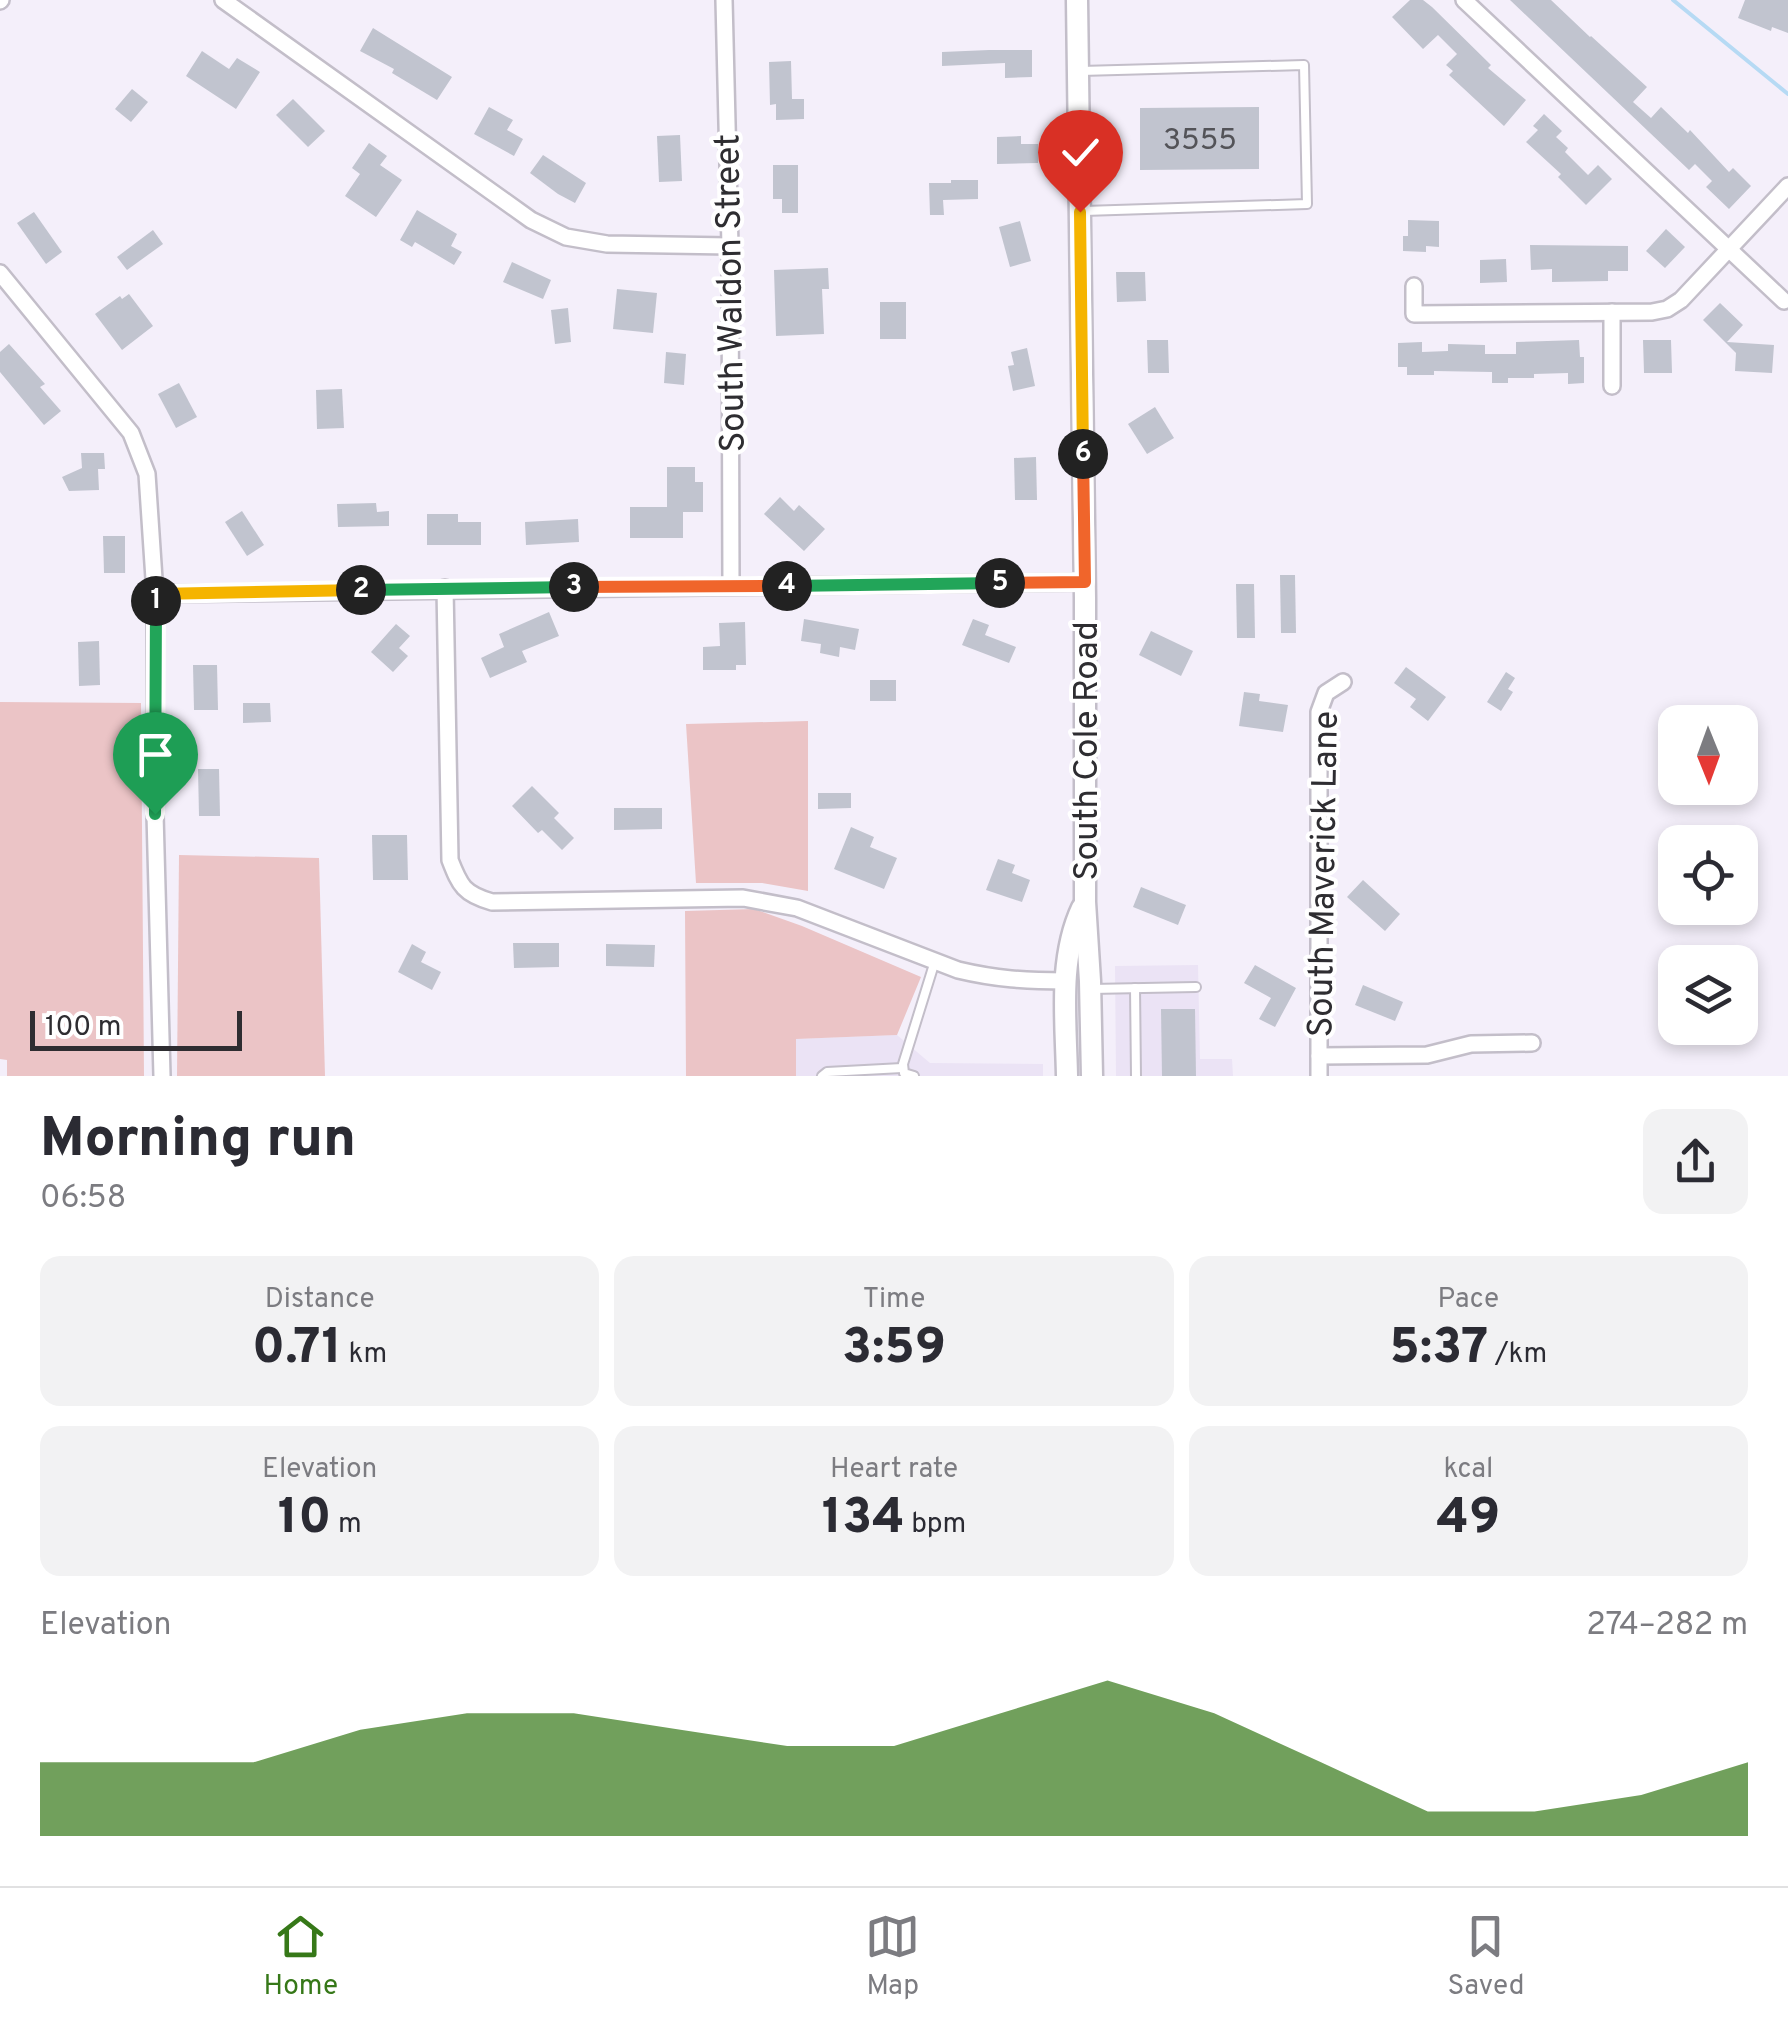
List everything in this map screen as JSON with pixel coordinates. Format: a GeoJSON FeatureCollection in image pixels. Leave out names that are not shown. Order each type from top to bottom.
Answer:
{"type":"FeatureCollection","features":[{"type":"Feature","properties":{"kind":"main road","name":"South Cole Road"},"geometry":{"type":"LineString","coordinates":[[1076,0],[1085,582],[1084,902],[1092,1076]]}},
{"type":"Feature","properties":{"kind":"main road","name":"South Cole Road"},"geometry":{"type":"LineString","coordinates":[[1067,1076],[1065,981],[1074,925],[1084,902]]}},
{"type":"Feature","properties":{"kind":"main road","name":"South Cole Road"},"geometry":{"type":"LineString","coordinates":[[1065,981],[1082,999],[1091,1029]]}},
{"type":"Feature","properties":{"kind":"street"},"geometry":{"type":"LineString","coordinates":[[224,0],[530,220],[566,238],[607,244],[730,246]]}},
{"type":"Feature","properties":{"kind":"street","name":"South Waldon Street"},"geometry":{"type":"LineString","coordinates":[[724,0],[730,246],[731,586]]}},
{"type":"Feature","properties":{"kind":"street"},"geometry":{"type":"LineString","coordinates":[[1464,0],[1784,301]]}},
{"type":"Feature","properties":{"kind":"street"},"geometry":{"type":"LineString","coordinates":[[1414,286],[1414,314],[1667,309],[1681,300],[1788,186]]}},
{"type":"Feature","properties":{"kind":"street"},"geometry":{"type":"LineString","coordinates":[[0,273],[131,433],[147,474],[156,594],[155,814],[162,1076]]}},
{"type":"Feature","properties":{"kind":"street"},"geometry":{"type":"LineString","coordinates":[[1612,312],[1612,386]]}},
{"type":"Feature","properties":{"kind":"street"},"geometry":{"type":"LineString","coordinates":[[156,594],[1085,582]]}},
{"type":"Feature","properties":{"kind":"street"},"geometry":{"type":"LineString","coordinates":[[446,588],[450,860],[460,884],[474,897],[492,902],[743,898],[797,908],[958,970],[1006,980],[1065,981]]}},
{"type":"Feature","properties":{"kind":"street","name":"South Maverick Lane"},"geometry":{"type":"LineString","coordinates":[[1319,1076],[1319,712],[1326,693],[1343,682]]}},
{"type":"Feature","properties":{"kind":"street"},"geometry":{"type":"LineString","coordinates":[[1319,1056],[1426,1054],[1471,1044],[1532,1042]]}},
{"type":"Feature","properties":{"kind":"lane"},"geometry":{"type":"LineString","coordinates":[[1078,71],[1304,65],[1307,204],[1080,212]]}},
{"type":"Feature","properties":{"kind":"lane"},"geometry":{"type":"LineString","coordinates":[[914,1076],[904,1073],[902,1068],[935,961]]}},
{"type":"Feature","properties":{"kind":"lane"},"geometry":{"type":"LineString","coordinates":[[1090,989],[1196,987]]}},
{"type":"Feature","properties":{"kind":"lane"},"geometry":{"type":"LineString","coordinates":[[1135,988],[1136,1076]]}},
{"type":"Feature","properties":{"kind":"lane"},"geometry":{"type":"LineString","coordinates":[[822,1076],[827,1072],[902,1068]]}},
{"type":"Feature","properties":{"kind":"shaded area"},"geometry":{"type":"Polygon","coordinates":[[[0,702],[141,703],[144,1076],[7,1076],[7,1060],[0,1059],[0,702]]]}},
{"type":"Feature","properties":{"kind":"shaded area"},"geometry":{"type":"Polygon","coordinates":[[[808,721],[808,891],[762,883],[696,883],[686,724],[808,721]]]}},
{"type":"Feature","properties":{"kind":"shaded area"},"geometry":{"type":"Polygon","coordinates":[[[179,855],[319,858],[325,1076],[177,1076],[179,855]]]}},
{"type":"Feature","properties":{"kind":"shaded area"},"geometry":{"type":"Polygon","coordinates":[[[754,909],[921,977],[897,1035],[796,1039],[796,1076],[686,1076],[685,911],[754,909]]]}},
{"type":"Feature","properties":{"kind":"shaded area"},"geometry":{"type":"Polygon","coordinates":[[[1198,965],[1200,1059],[1232,1059],[1233,1076],[1116,1076],[1115,966],[1198,965]]]}},
{"type":"Feature","properties":{"kind":"shaded area"},"geometry":{"type":"Polygon","coordinates":[[[897,1035],[930,1063],[1043,1064],[1043,1076],[796,1076],[795,1039],[897,1035]]]}},
{"type":"Feature","properties":{"kind":"building"},"geometry":{"type":"Polygon","coordinates":[[[1410,0],[1423,0],[1432,7],[1491,65],[1488,68],[1526,100],[1504,126],[1449,75],[1453,71],[1446,65],[1457,54],[1438,35],[1423,49],[1392,17],[1410,0]]]}},
{"type":"Feature","properties":{"kind":"building"},"geometry":{"type":"Polygon","coordinates":[[[1510,0],[1551,0],[1647,87],[1633,102],[1651,118],[1661,107],[1688,133],[1690,130],[1729,172],[1733,168],[1751,186],[1729,209],[1706,187],[1712,181],[1695,164],[1689,170],[1510,0]]]}},
{"type":"Feature","properties":{"kind":"building"},"geometry":{"type":"Polygon","coordinates":[[[1745,0],[1788,0],[1788,33],[1738,18],[1745,0]]]}},
{"type":"Feature","properties":{"kind":"building"},"geometry":{"type":"Polygon","coordinates":[[[373,28],[452,77],[437,100],[392,73],[394,69],[360,51],[373,28]]]}},
{"type":"Feature","properties":{"kind":"building"},"geometry":{"type":"Polygon","coordinates":[[[1032,50],[1032,77],[1005,78],[1005,63],[942,66],[942,52],[1032,50]]]}},
{"type":"Feature","properties":{"kind":"building"},"geometry":{"type":"Polygon","coordinates":[[[202,51],[229,69],[237,58],[260,72],[236,109],[186,76],[202,51]]]}},
{"type":"Feature","properties":{"kind":"building"},"geometry":{"type":"Polygon","coordinates":[[[791,61],[792,99],[804,99],[804,119],[776,120],[776,104],[770,105],[769,62],[791,61]]]}},
{"type":"Feature","properties":{"kind":"building"},"geometry":{"type":"Polygon","coordinates":[[[132,89],[148,102],[131,122],[115,109],[132,89]]]}},
{"type":"Feature","properties":{"kind":"building"},"geometry":{"type":"Polygon","coordinates":[[[293,99],[325,131],[308,147],[276,115],[293,99]]]}},
{"type":"Feature","properties":{"kind":"building"},"geometry":{"type":"Polygon","coordinates":[[[489,107],[513,120],[507,130],[523,139],[514,156],[474,134],[489,107]]]}},
{"type":"Feature","properties":{"kind":"building"},"geometry":{"type":"Polygon","coordinates":[[[1259,107],[1259,169],[1140,170],[1140,108],[1259,107]]]}},
{"type":"Feature","properties":{"kind":"building"},"geometry":{"type":"Polygon","coordinates":[[[1544,114],[1562,131],[1556,137],[1568,148],[1565,152],[1588,175],[1598,165],[1612,179],[1586,205],[1558,177],[1561,174],[1526,142],[1538,130],[1533,126],[1544,114]]]}},
{"type":"Feature","properties":{"kind":"building"},"geometry":{"type":"Polygon","coordinates":[[[680,135],[682,181],[659,182],[657,136],[680,135]]]}},
{"type":"Feature","properties":{"kind":"building"},"geometry":{"type":"Polygon","coordinates":[[[1021,136],[1021,144],[1038,144],[1038,163],[997,164],[997,137],[1021,136]]]}},
{"type":"Feature","properties":{"kind":"building"},"geometry":{"type":"Polygon","coordinates":[[[369,143],[387,156],[380,165],[402,180],[376,217],[345,196],[360,174],[352,168],[369,143]]]}},
{"type":"Feature","properties":{"kind":"building"},"geometry":{"type":"Polygon","coordinates":[[[543,155],[586,183],[575,203],[530,173],[543,155]]]}},
{"type":"Feature","properties":{"kind":"building"},"geometry":{"type":"Polygon","coordinates":[[[773,165],[798,165],[798,213],[782,213],[782,199],[773,199],[773,165]]]}},
{"type":"Feature","properties":{"kind":"building"},"geometry":{"type":"Polygon","coordinates":[[[978,180],[978,199],[943,200],[944,215],[930,215],[929,183],[978,180]]]}},
{"type":"Feature","properties":{"kind":"building"},"geometry":{"type":"Polygon","coordinates":[[[417,210],[457,234],[451,246],[462,252],[454,265],[415,242],[412,247],[400,240],[417,210]]]}},
{"type":"Feature","properties":{"kind":"building"},"geometry":{"type":"Polygon","coordinates":[[[34,212],[62,252],[46,264],[17,223],[34,212]]]}},
{"type":"Feature","properties":{"kind":"building"},"geometry":{"type":"Polygon","coordinates":[[[1408,220],[1439,221],[1439,247],[1426,246],[1426,252],[1403,251],[1408,220]]]}},
{"type":"Feature","properties":{"kind":"building"},"geometry":{"type":"Polygon","coordinates":[[[1020,221],[1031,261],[1010,267],[999,227],[1020,221]]]}},
{"type":"Feature","properties":{"kind":"building"},"geometry":{"type":"Polygon","coordinates":[[[1666,229],[1685,247],[1665,268],[1646,251],[1666,229]]]}},
{"type":"Feature","properties":{"kind":"building"},"geometry":{"type":"Polygon","coordinates":[[[153,230],[163,244],[127,270],[117,257],[153,230]]]}},
{"type":"Feature","properties":{"kind":"building"},"geometry":{"type":"Polygon","coordinates":[[[1530,245],[1628,246],[1628,271],[1608,271],[1608,281],[1552,282],[1552,269],[1531,270],[1530,245]]]}},
{"type":"Feature","properties":{"kind":"building"},"geometry":{"type":"Polygon","coordinates":[[[1506,259],[1507,282],[1480,283],[1480,260],[1506,259]]]}},
{"type":"Feature","properties":{"kind":"building"},"geometry":{"type":"Polygon","coordinates":[[[512,262],[551,280],[543,299],[503,282],[512,262]]]}},
{"type":"Feature","properties":{"kind":"building"},"geometry":{"type":"Polygon","coordinates":[[[828,268],[829,289],[822,289],[824,334],[776,336],[774,270],[828,268]]]}},
{"type":"Feature","properties":{"kind":"building"},"geometry":{"type":"Polygon","coordinates":[[[1116,272],[1145,272],[1146,301],[1117,302],[1116,272]]]}},
{"type":"Feature","properties":{"kind":"building"},"geometry":{"type":"Polygon","coordinates":[[[617,289],[657,293],[653,333],[613,329],[617,289]]]}},
{"type":"Feature","properties":{"kind":"building"},"geometry":{"type":"Polygon","coordinates":[[[129,294],[153,326],[122,350],[95,314],[129,294]]]}},
{"type":"Feature","properties":{"kind":"building"},"geometry":{"type":"Polygon","coordinates":[[[880,302],[906,302],[906,339],[880,339],[880,302]]]}},
{"type":"Feature","properties":{"kind":"building"},"geometry":{"type":"Polygon","coordinates":[[[1720,303],[1743,325],[1727,342],[1774,345],[1772,373],[1735,371],[1736,353],[1703,320],[1720,303]]]}},
{"type":"Feature","properties":{"kind":"building"},"geometry":{"type":"Polygon","coordinates":[[[568,308],[571,342],[555,344],[551,310],[568,308]]]}},
{"type":"Feature","properties":{"kind":"building"},"geometry":{"type":"Polygon","coordinates":[[[1147,340],[1168,340],[1169,373],[1148,373],[1147,340]]]}},
{"type":"Feature","properties":{"kind":"building"},"geometry":{"type":"Polygon","coordinates":[[[1579,340],[1580,357],[1584,357],[1584,383],[1568,384],[1568,373],[1534,374],[1534,378],[1508,378],[1508,383],[1492,383],[1492,372],[1434,371],[1434,375],[1407,375],[1407,367],[1398,367],[1398,343],[1422,342],[1422,352],[1448,351],[1448,344],[1485,345],[1485,354],[1516,354],[1516,342],[1579,340]]]}},
{"type":"Feature","properties":{"kind":"building"},"geometry":{"type":"Polygon","coordinates":[[[1643,340],[1671,340],[1672,373],[1644,373],[1643,340]]]}},
{"type":"Feature","properties":{"kind":"building"},"geometry":{"type":"Polygon","coordinates":[[[9,344],[45,384],[40,387],[61,411],[44,425],[0,372],[0,352],[9,344]]]}},
{"type":"Feature","properties":{"kind":"building"},"geometry":{"type":"Polygon","coordinates":[[[1027,348],[1035,386],[1013,391],[1008,366],[1014,365],[1011,352],[1027,348]]]}},
{"type":"Feature","properties":{"kind":"building"},"geometry":{"type":"Polygon","coordinates":[[[666,352],[686,354],[684,385],[664,383],[666,352]]]}},
{"type":"Feature","properties":{"kind":"building"},"geometry":{"type":"Polygon","coordinates":[[[179,383],[197,417],[176,428],[158,394],[179,383]]]}},
{"type":"Feature","properties":{"kind":"building"},"geometry":{"type":"Polygon","coordinates":[[[342,389],[344,428],[317,429],[316,390],[342,389]]]}},
{"type":"Feature","properties":{"kind":"building"},"geometry":{"type":"Polygon","coordinates":[[[1155,407],[1174,438],[1147,454],[1128,424],[1155,407]]]}},
{"type":"Feature","properties":{"kind":"building"},"geometry":{"type":"Polygon","coordinates":[[[81,453],[104,453],[105,469],[98,469],[99,490],[69,491],[62,477],[82,468],[81,453]]]}},
{"type":"Feature","properties":{"kind":"building"},"geometry":{"type":"Polygon","coordinates":[[[1036,457],[1037,500],[1015,500],[1014,458],[1036,457]]]}},
{"type":"Feature","properties":{"kind":"building"},"geometry":{"type":"Polygon","coordinates":[[[667,467],[695,467],[695,482],[703,482],[703,512],[683,512],[683,538],[630,538],[630,507],[667,507],[667,467]]]}},
{"type":"Feature","properties":{"kind":"building"},"geometry":{"type":"Polygon","coordinates":[[[780,497],[794,511],[799,505],[825,529],[804,551],[764,514],[780,497]]]}},
{"type":"Feature","properties":{"kind":"building"},"geometry":{"type":"Polygon","coordinates":[[[376,503],[377,512],[389,511],[389,526],[338,527],[337,504],[376,503]]]}},
{"type":"Feature","properties":{"kind":"building"},"geometry":{"type":"Polygon","coordinates":[[[242,511],[264,545],[247,556],[225,522],[242,511]]]}},
{"type":"Feature","properties":{"kind":"building"},"geometry":{"type":"Polygon","coordinates":[[[427,514],[458,514],[458,522],[481,522],[481,545],[427,545],[427,514]]]}},
{"type":"Feature","properties":{"kind":"building"},"geometry":{"type":"Polygon","coordinates":[[[578,519],[579,542],[526,545],[525,522],[578,519]]]}},
{"type":"Feature","properties":{"kind":"building"},"geometry":{"type":"Polygon","coordinates":[[[103,536],[125,536],[125,573],[104,573],[103,536]]]}},
{"type":"Feature","properties":{"kind":"building"},"geometry":{"type":"Polygon","coordinates":[[[1280,575],[1295,575],[1296,633],[1281,633],[1280,575]]]}},
{"type":"Feature","properties":{"kind":"building"},"geometry":{"type":"Polygon","coordinates":[[[1236,584],[1254,584],[1255,638],[1237,638],[1236,584]]]}},
{"type":"Feature","properties":{"kind":"building"},"geometry":{"type":"Polygon","coordinates":[[[549,612],[559,636],[522,651],[527,662],[490,678],[481,658],[504,647],[499,634],[549,612]]]}},
{"type":"Feature","properties":{"kind":"building"},"geometry":{"type":"Polygon","coordinates":[[[804,619],[859,629],[855,650],[840,647],[839,657],[820,653],[821,644],[801,641],[804,619]]]}},
{"type":"Feature","properties":{"kind":"building"},"geometry":{"type":"Polygon","coordinates":[[[973,619],[989,625],[985,635],[1016,647],[1009,663],[962,645],[973,619]]]}},
{"type":"Feature","properties":{"kind":"building"},"geometry":{"type":"Polygon","coordinates":[[[745,622],[746,665],[736,665],[736,670],[703,670],[703,647],[720,646],[719,623],[745,622]]]}},
{"type":"Feature","properties":{"kind":"building"},"geometry":{"type":"Polygon","coordinates":[[[396,624],[410,636],[399,648],[408,656],[393,672],[371,652],[396,624]]]}},
{"type":"Feature","properties":{"kind":"building"},"geometry":{"type":"Polygon","coordinates":[[[1151,631],[1193,651],[1181,676],[1139,655],[1151,631]]]}},
{"type":"Feature","properties":{"kind":"building"},"geometry":{"type":"Polygon","coordinates":[[[99,641],[100,685],[79,686],[78,642],[99,641]]]}},
{"type":"Feature","properties":{"kind":"building"},"geometry":{"type":"Polygon","coordinates":[[[193,665],[217,665],[218,710],[194,710],[193,665]]]}},
{"type":"Feature","properties":{"kind":"building"},"geometry":{"type":"Polygon","coordinates":[[[1406,667],[1446,697],[1428,721],[1410,707],[1416,699],[1394,683],[1406,667]]]}},
{"type":"Feature","properties":{"kind":"building"},"geometry":{"type":"Polygon","coordinates":[[[1506,672],[1515,678],[1508,689],[1513,692],[1501,711],[1487,702],[1506,672]]]}},
{"type":"Feature","properties":{"kind":"building"},"geometry":{"type":"Polygon","coordinates":[[[870,680],[896,680],[896,701],[870,701],[870,680]]]}},
{"type":"Feature","properties":{"kind":"building"},"geometry":{"type":"Polygon","coordinates":[[[1244,692],[1260,694],[1259,701],[1288,705],[1283,732],[1239,726],[1244,692]]]}},
{"type":"Feature","properties":{"kind":"building"},"geometry":{"type":"Polygon","coordinates":[[[243,703],[270,703],[271,722],[243,723],[243,703]]]}},
{"type":"Feature","properties":{"kind":"building"},"geometry":{"type":"Polygon","coordinates":[[[198,769],[219,769],[220,816],[199,816],[198,769]]]}},
{"type":"Feature","properties":{"kind":"building"},"geometry":{"type":"Polygon","coordinates":[[[532,786],[559,813],[554,818],[574,838],[562,850],[542,830],[538,833],[512,806],[532,786]]]}},
{"type":"Feature","properties":{"kind":"building"},"geometry":{"type":"Polygon","coordinates":[[[818,793],[851,793],[851,808],[818,809],[818,793]]]}},
{"type":"Feature","properties":{"kind":"building"},"geometry":{"type":"Polygon","coordinates":[[[614,808],[662,808],[662,829],[614,830],[614,808]]]}},
{"type":"Feature","properties":{"kind":"building"},"geometry":{"type":"Polygon","coordinates":[[[851,827],[874,837],[870,847],[897,858],[884,889],[834,869],[851,827]]]}},
{"type":"Feature","properties":{"kind":"building"},"geometry":{"type":"Polygon","coordinates":[[[372,835],[407,835],[408,880],[373,880],[372,835]]]}},
{"type":"Feature","properties":{"kind":"building"},"geometry":{"type":"Polygon","coordinates":[[[998,859],[1015,865],[1012,873],[1030,880],[1022,902],[986,890],[998,859]]]}},
{"type":"Feature","properties":{"kind":"building"},"geometry":{"type":"Polygon","coordinates":[[[1363,880],[1400,914],[1385,931],[1347,897],[1363,880]]]}},
{"type":"Feature","properties":{"kind":"building"},"geometry":{"type":"Polygon","coordinates":[[[1141,887],[1186,905],[1178,925],[1133,907],[1141,887]]]}},
{"type":"Feature","properties":{"kind":"building"},"geometry":{"type":"Polygon","coordinates":[[[513,943],[559,943],[559,967],[514,968],[513,943]]]}},
{"type":"Feature","properties":{"kind":"building"},"geometry":{"type":"Polygon","coordinates":[[[412,944],[426,952],[421,962],[441,972],[432,990],[398,972],[412,944]]]}},
{"type":"Feature","properties":{"kind":"building"},"geometry":{"type":"Polygon","coordinates":[[[606,944],[655,945],[654,967],[606,966],[606,944]]]}},
{"type":"Feature","properties":{"kind":"building"},"geometry":{"type":"Polygon","coordinates":[[[1255,965],[1296,988],[1275,1027],[1259,1019],[1271,998],[1244,983],[1255,965]]]}},
{"type":"Feature","properties":{"kind":"building"},"geometry":{"type":"Polygon","coordinates":[[[1363,985],[1403,1002],[1395,1021],[1355,1005],[1363,985]]]}},
{"type":"Feature","properties":{"kind":"building"},"geometry":{"type":"Polygon","coordinates":[[[1161,1009],[1195,1009],[1196,1076],[1162,1076],[1161,1009]]]}},
{"type":"Feature","properties":{"kind":"waterway"},"geometry":{"type":"LineString","coordinates":[[1673,0],[1788,94]]}},
{"type":"Feature","properties":{"kind":"route"},"geometry":{"type":"LineString","coordinates":[[155,814],[156,594],[1085,582],[1080,212]]}}]}
